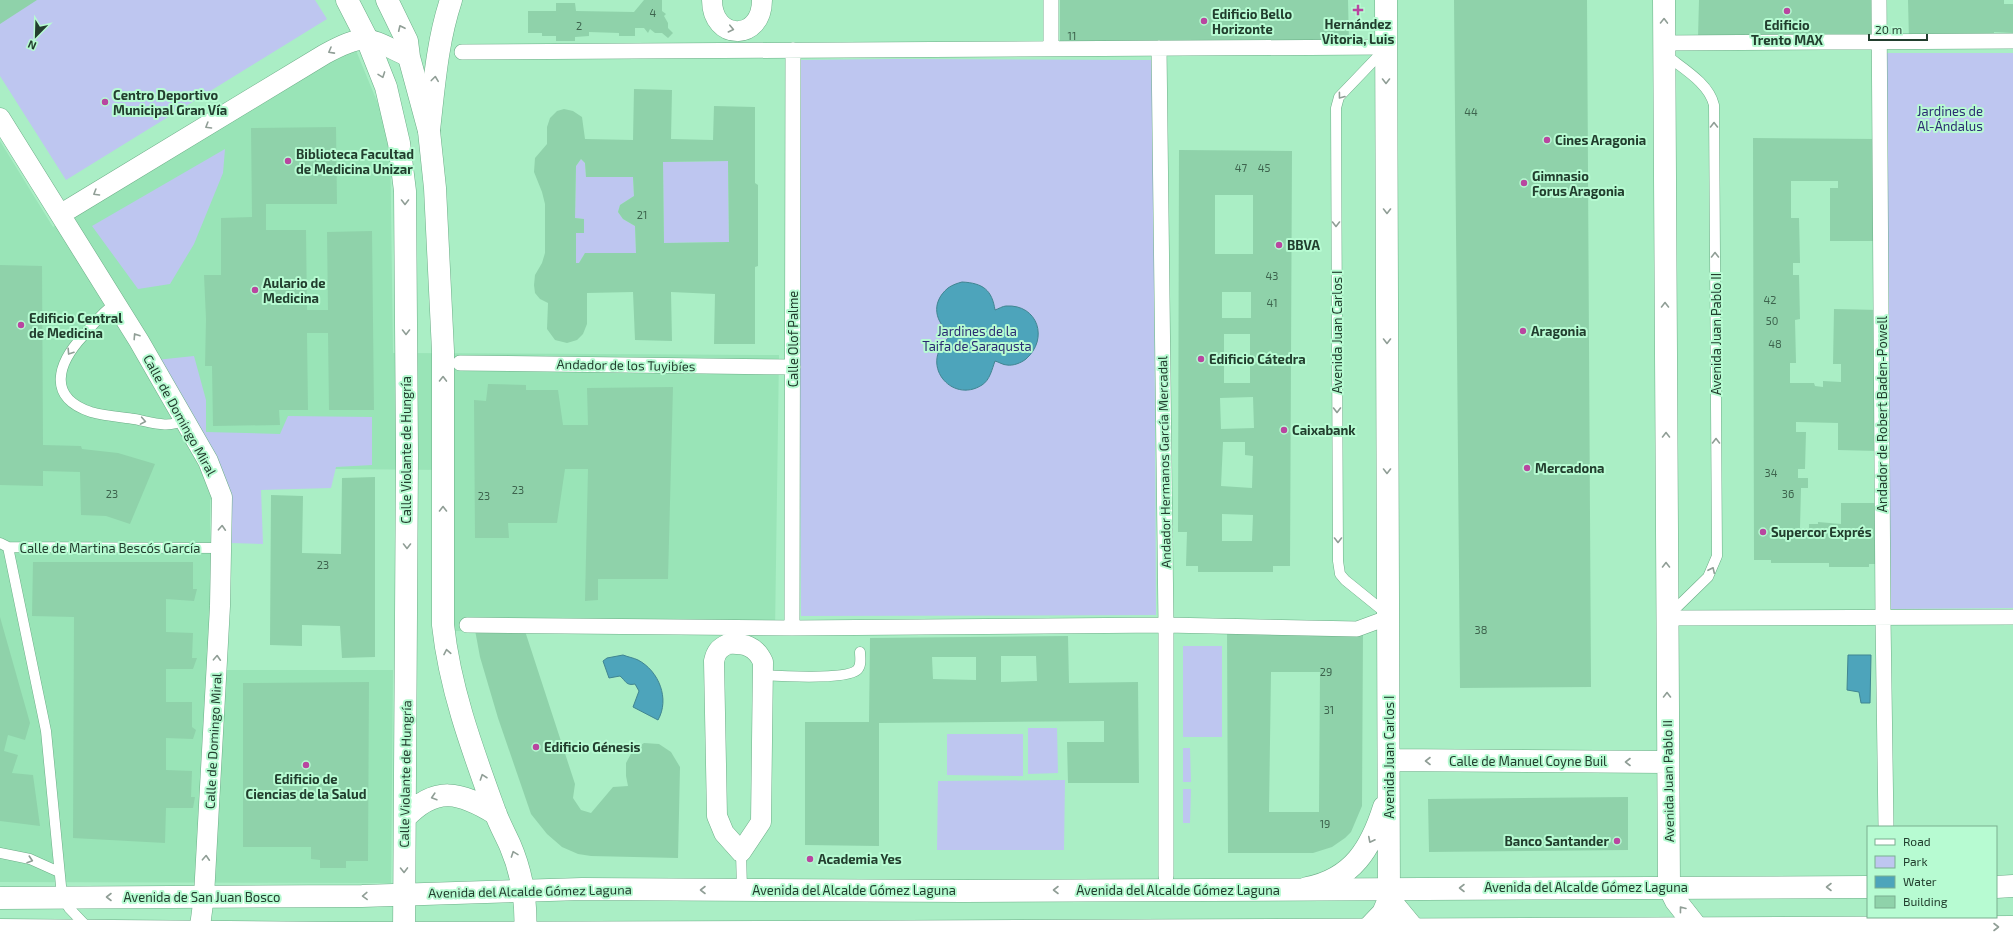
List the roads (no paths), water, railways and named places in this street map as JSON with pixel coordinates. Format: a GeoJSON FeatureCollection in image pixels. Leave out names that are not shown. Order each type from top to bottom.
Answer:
{"type":"FeatureCollection","features":[{"type":"Feature","properties":{"kind":"main road","name":"Calle Violante de Hungría"},"geometry":{"type":"LineString","coordinates":[[348,0],[367,39],[384,81],[394,116],[403,169],[405,191],[407,455],[404,933]]}},
{"type":"Feature","properties":{"kind":"main road"},"geometry":{"type":"LineString","coordinates":[[387,0],[404,32],[407,41],[408,57],[429,131],[435,188],[443,351],[443,625],[455,694],[496,814],[516,861],[525,898],[525,933]]}},
{"type":"Feature","properties":{"kind":"main road"},"geometry":{"type":"LineString","coordinates":[[429,131],[437,66],[446,15],[451,0]]}},
{"type":"Feature","properties":{"kind":"main road","name":"Avenida Juan Carlos I"},"geometry":{"type":"LineString","coordinates":[[1365,932],[1383,913],[1389,894],[1386,0]]}},
{"type":"Feature","properties":{"kind":"main road","name":"Avenida Juan Pablo II"},"geometry":{"type":"LineString","coordinates":[[1664,0],[1667,762],[1669,887],[1676,901],[1700,931]]}},
{"type":"Feature","properties":{"kind":"main road","name":"Calle de Manuel Coyne Buil"},"geometry":{"type":"LineString","coordinates":[[1389,760],[1667,762]]}},
{"type":"Feature","properties":{"kind":"main road","name":"Avenida del Alcalde Gómez Laguna"},"geometry":{"type":"LineString","coordinates":[[1303,889],[1320,886],[1334,879],[1359,860],[1372,840],[1389,790]]}},
{"type":"Feature","properties":{"kind":"main road"},"geometry":{"type":"LineString","coordinates":[[405,818],[419,804],[427,799],[443,794],[455,794],[470,799],[496,814]]}},
{"type":"Feature","properties":{"kind":"main road"},"geometry":{"type":"LineString","coordinates":[[1997,886],[2013,886]]}},
{"type":"Feature","properties":{"kind":"main road","name":"Avenida del Alcalde Gómez Laguna"},"geometry":{"type":"LineString","coordinates":[[404,902],[525,898],[582,889],[1303,889],[1389,894],[1669,887],[1867,887]]}},
{"type":"Feature","properties":{"kind":"main road"},"geometry":{"type":"LineString","coordinates":[[1389,894],[1413,928]]}},
{"type":"Feature","properties":{"kind":"main road","name":"Avenida de San Juan Bosco"},"geometry":{"type":"LineString","coordinates":[[0,898],[62,896],[362,896],[404,902]]}},
{"type":"Feature","properties":{"kind":"main road"},"geometry":{"type":"LineString","coordinates":[[0,930],[404,933],[743,933],[1365,932],[1413,928],[1850,931],[2013,927]]}},
{"type":"Feature","properties":{"kind":"street"},"geometry":{"type":"LineString","coordinates":[[712,0],[713,12],[718,23],[724,28],[739,31],[751,28],[757,22],[760,16],[762,0]]}},
{"type":"Feature","properties":{"kind":"street"},"geometry":{"type":"LineString","coordinates":[[1051,0],[1051,49]]}},
{"type":"Feature","properties":{"kind":"street","name":"Andador de Robert Baden-Powell"},"geometry":{"type":"LineString","coordinates":[[1880,0],[1883,618],[1886,826]]}},
{"type":"Feature","properties":{"kind":"street"},"geometry":{"type":"LineString","coordinates":[[61,214],[350,41],[367,39],[408,57]]}},
{"type":"Feature","properties":{"kind":"street"},"geometry":{"type":"LineString","coordinates":[[1663,48],[1880,42],[2013,41]]}},
{"type":"Feature","properties":{"kind":"street"},"geometry":{"type":"LineString","coordinates":[[462,52],[1386,47]]}},
{"type":"Feature","properties":{"kind":"street","name":"Andador Hermanos García Mercadal"},"geometry":{"type":"LineString","coordinates":[[1159,48],[1166,625],[1166,876]]}},
{"type":"Feature","properties":{"kind":"street","name":"Calle Olof Palme"},"geometry":{"type":"LineString","coordinates":[[792,628],[793,50]]}},
{"type":"Feature","properties":{"kind":"street","name":"Calle de Domingo Miral"},"geometry":{"type":"LineString","coordinates":[[0,118],[139,341],[208,461],[222,497],[220,606],[204,896],[200,932]]}},
{"type":"Feature","properties":{"kind":"street","name":"Andador de los Tuyibíes"},"geometry":{"type":"LineString","coordinates":[[460,363],[792,367]]}},
{"type":"Feature","properties":{"kind":"street"},"geometry":{"type":"LineString","coordinates":[[467,625],[792,628],[1166,625],[1357,629],[1387,616]]}},
{"type":"Feature","properties":{"kind":"street"},"geometry":{"type":"LineString","coordinates":[[1667,618],[2013,617]]}},
{"type":"Feature","properties":{"kind":"street"},"geometry":{"type":"LineString","coordinates":[[728,644],[748,645],[756,650],[763,662],[761,822],[741,852],[724,833],[718,816],[714,661],[716,653],[722,646],[728,644]]}},
{"type":"Feature","properties":{"kind":"lane","name":"Avenida Juan Carlos I"},"geometry":{"type":"LineString","coordinates":[[1386,47],[1338,97],[1336,108],[1338,568],[1345,580],[1387,616]]}},
{"type":"Feature","properties":{"kind":"lane","name":"Avenida Juan Pablo II"},"geometry":{"type":"LineString","coordinates":[[1663,48],[1707,90],[1714,105],[1717,556],[1708,577],[1667,618]]}},
{"type":"Feature","properties":{"kind":"lane"},"geometry":{"type":"LineString","coordinates":[[115,304],[106,309],[73,347],[66,359],[60,379],[65,395],[77,405],[91,412],[164,425],[177,424],[184,420]]}},
{"type":"Feature","properties":{"kind":"lane"},"geometry":{"type":"LineString","coordinates":[[4,545],[46,732],[62,896],[69,908],[91,930]]}},
{"type":"Feature","properties":{"kind":"lane","name":"Calle de Martina Bescós García"},"geometry":{"type":"LineString","coordinates":[[4,545],[221,548]]}},
{"type":"Feature","properties":{"kind":"lane"},"geometry":{"type":"LineString","coordinates":[[763,675],[816,676],[851,673],[860,665],[860,652]]}},
{"type":"Feature","properties":{"kind":"lane"},"geometry":{"type":"LineString","coordinates":[[741,852],[742,890]]}},
{"type":"Feature","properties":{"kind":"lane"},"geometry":{"type":"LineString","coordinates":[[0,853],[30,859],[59,872]]}},
{"type":"Feature","properties":{"kind":"water"},"geometry":{"type":"Polygon","coordinates":[[[962,282],[976,284],[985,289],[992,297],[995,310],[1006,306],[1017,307],[1026,311],[1037,324],[1038,333],[1037,342],[1033,351],[1026,359],[1012,365],[1004,365],[995,361],[985,383],[970,390],[959,389],[949,385],[942,378],[937,368],[937,357],[942,346],[952,335],[942,325],[937,313],[937,306],[942,294],[948,288],[962,282]]]}},
{"type":"Feature","properties":{"kind":"water"},"geometry":{"type":"Polygon","coordinates":[[[623,655],[636,659],[645,665],[657,678],[663,703],[658,720],[633,707],[639,691],[635,684],[626,683],[620,676],[609,678],[603,661],[607,658],[623,655]]]}},
{"type":"Feature","properties":{"kind":"water"},"geometry":{"type":"Polygon","coordinates":[[[1848,655],[1871,655],[1870,703],[1861,703],[1859,692],[1847,690],[1848,655]]]}},
{"type":"Feature","properties":{"kind":"place","name":"Hernández Vitoria, Luis"},"geometry":{"type":"Point","coordinates":[1358,10]}},
{"type":"Feature","properties":{"kind":"place","name":"Edificio Trento MAX"},"geometry":{"type":"Point","coordinates":[1787,11]}},
{"type":"Feature","properties":{"kind":"place","name":"Edificio Bello Horizonte"},"geometry":{"type":"Point","coordinates":[1204,21]}},
{"type":"Feature","properties":{"kind":"place","name":"Centro Deportivo Municipal Gran Vía"},"geometry":{"type":"Point","coordinates":[105,102]}},
{"type":"Feature","properties":{"kind":"place","name":"Cines Aragonia"},"geometry":{"type":"Point","coordinates":[1547,140]}},
{"type":"Feature","properties":{"kind":"place","name":"Biblioteca Facultad de Medicina Unizar"},"geometry":{"type":"Point","coordinates":[288,161]}},
{"type":"Feature","properties":{"kind":"place","name":"Gimnasio Forus Aragonia"},"geometry":{"type":"Point","coordinates":[1524,183]}},
{"type":"Feature","properties":{"kind":"place","name":"BBVA"},"geometry":{"type":"Point","coordinates":[1279,245]}},
{"type":"Feature","properties":{"kind":"place","name":"Aulario de Medicina"},"geometry":{"type":"Point","coordinates":[255,290]}},
{"type":"Feature","properties":{"kind":"place","name":"Edificio Central de Medicina"},"geometry":{"type":"Point","coordinates":[21,325]}},
{"type":"Feature","properties":{"kind":"place","name":"Aragonia"},"geometry":{"type":"Point","coordinates":[1523,331]}},
{"type":"Feature","properties":{"kind":"place","name":"Edificio Cátedra"},"geometry":{"type":"Point","coordinates":[1201,359]}},
{"type":"Feature","properties":{"kind":"place","name":"Caixabank"},"geometry":{"type":"Point","coordinates":[1284,430]}},
{"type":"Feature","properties":{"kind":"place","name":"Mercadona"},"geometry":{"type":"Point","coordinates":[1527,468]}},
{"type":"Feature","properties":{"kind":"place","name":"Supercor Exprés"},"geometry":{"type":"Point","coordinates":[1763,532]}},
{"type":"Feature","properties":{"kind":"place","name":"Edificio Génesis"},"geometry":{"type":"Point","coordinates":[536,747]}},
{"type":"Feature","properties":{"kind":"place","name":"Edificio de Ciencias de la Salud"},"geometry":{"type":"Point","coordinates":[306,765]}},
{"type":"Feature","properties":{"kind":"place","name":"Banco Santander"},"geometry":{"type":"Point","coordinates":[1617,841]}},
{"type":"Feature","properties":{"kind":"place","name":"Academia Yes"},"geometry":{"type":"Point","coordinates":[810,859]}},
{"type":"Feature","properties":{"kind":"park label","name":"Jardines de Al-Ándalus"},"geometry":{"type":"Point","coordinates":[1950,118]}},
{"type":"Feature","properties":{"kind":"park label","name":"Jardines de la Taifa de Saraqusta"},"geometry":{"type":"Point","coordinates":[977,338]}}]}
